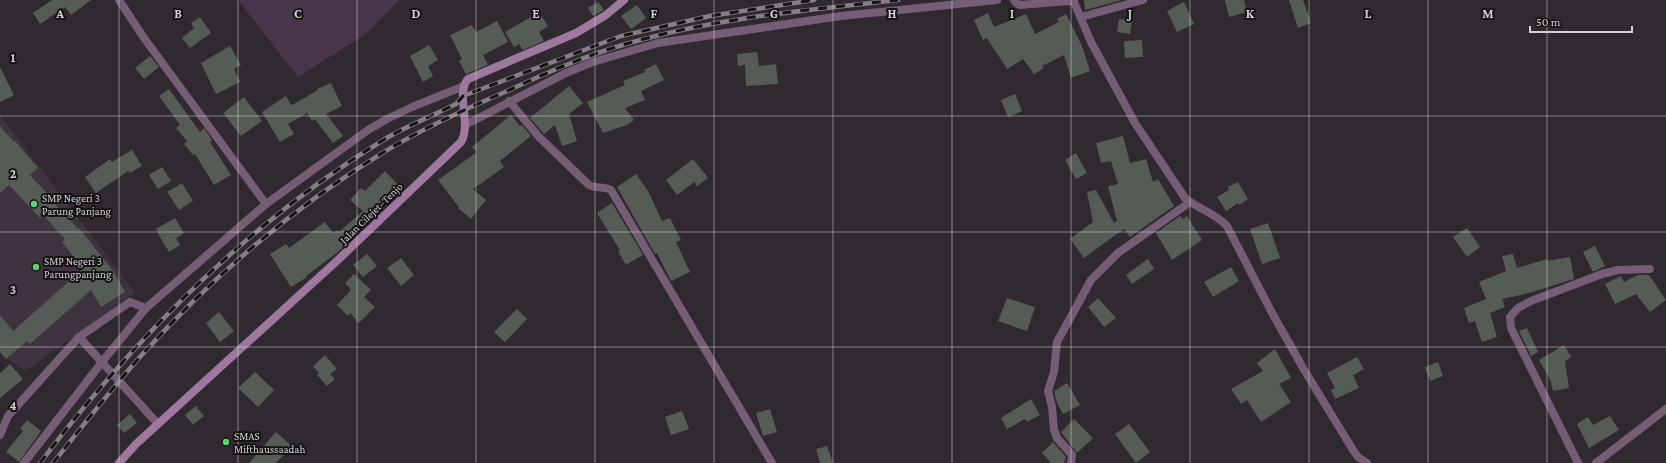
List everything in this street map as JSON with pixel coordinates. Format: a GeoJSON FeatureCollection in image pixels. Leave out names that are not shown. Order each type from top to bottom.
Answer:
{"type":"FeatureCollection","features":[{"type":"Feature","properties":{"kind":"main road"},"geometry":{"type":"LineString","coordinates":[[464,86],[466,81],[471,77],[587,27],[606,15],[624,0]]}},
{"type":"Feature","properties":{"kind":"main road","name":"Jalan Cilejet–Tenjo"},"geometry":{"type":"LineString","coordinates":[[119,463],[136,444],[338,259],[457,146],[463,138],[466,125],[464,86]]}},
{"type":"Feature","properties":{"kind":"street"},"geometry":{"type":"LineString","coordinates":[[119,0],[144,38],[266,204]]}},
{"type":"Feature","properties":{"kind":"street"},"geometry":{"type":"LineString","coordinates":[[466,125],[509,101],[579,67],[658,43],[841,16],[997,0]]}},
{"type":"Feature","properties":{"kind":"street"},"geometry":{"type":"LineString","coordinates":[[1014,0],[1020,5],[1069,1],[1074,2],[1091,42],[1135,123],[1185,198],[1218,218],[1227,226],[1271,311],[1303,368],[1353,450],[1358,457],[1366,463]]}},
{"type":"Feature","properties":{"kind":"street"},"geometry":{"type":"LineString","coordinates":[[1081,17],[1143,0]]}},
{"type":"Feature","properties":{"kind":"street"},"geometry":{"type":"LineString","coordinates":[[24,463],[146,308],[266,204],[368,130],[386,119],[464,86]]}},
{"type":"Feature","properties":{"kind":"street"},"geometry":{"type":"LineString","coordinates":[[509,101],[539,137],[589,185],[596,188],[608,188],[611,190],[772,463]]}},
{"type":"Feature","properties":{"kind":"street"},"geometry":{"type":"LineString","coordinates":[[1071,463],[1072,455],[1057,438],[1054,430],[1052,408],[1048,391],[1054,372],[1057,342],[1082,294],[1095,276],[1118,253],[1190,202]]}},
{"type":"Feature","properties":{"kind":"street"},"geometry":{"type":"LineString","coordinates":[[1578,463],[1511,328],[1510,317],[1518,308],[1531,301],[1602,274],[1618,270],[1650,269]]}},
{"type":"Feature","properties":{"kind":"street"},"geometry":{"type":"LineString","coordinates":[[0,435],[8,416],[79,338],[130,302],[146,308]]}},
{"type":"Feature","properties":{"kind":"street"},"geometry":{"type":"LineString","coordinates":[[79,338],[158,424]]}},
{"type":"Feature","properties":{"kind":"street"},"geometry":{"type":"LineString","coordinates":[[1596,463],[1666,409]]}},
{"type":"Feature","properties":{"kind":"shaded area"},"geometry":{"type":"Polygon","coordinates":[[[238,0],[399,0],[366,34],[298,77],[238,0]]]}},
{"type":"Feature","properties":{"kind":"shaded area","name":"SMP Negeri 3 Parung Panjang"},"geometry":{"type":"Polygon","coordinates":[[[0,115],[135,293],[25,371],[0,354],[0,115]]]}},
{"type":"Feature","properties":{"kind":"building"},"geometry":{"type":"Polygon","coordinates":[[[52,0],[91,0],[71,15],[65,7],[40,24],[33,13],[52,0]]]}},
{"type":"Feature","properties":{"kind":"building"},"geometry":{"type":"Polygon","coordinates":[[[1084,0],[1122,0],[1085,10],[1084,0]]]}},
{"type":"Feature","properties":{"kind":"building"},"geometry":{"type":"Polygon","coordinates":[[[1225,0],[1244,0],[1247,12],[1229,17],[1225,0]]]}},
{"type":"Feature","properties":{"kind":"building"},"geometry":{"type":"Polygon","coordinates":[[[1289,0],[1303,0],[1311,23],[1298,28],[1289,0]]]}},
{"type":"Feature","properties":{"kind":"building"},"geometry":{"type":"Polygon","coordinates":[[[598,2],[604,10],[593,16],[588,8],[598,2]]]}},
{"type":"Feature","properties":{"kind":"building"},"geometry":{"type":"Polygon","coordinates":[[[1184,2],[1194,24],[1177,32],[1167,11],[1184,2]]]}},
{"type":"Feature","properties":{"kind":"building"},"geometry":{"type":"Polygon","coordinates":[[[637,5],[646,18],[631,29],[621,16],[637,5]]]}},
{"type":"Feature","properties":{"kind":"building"},"geometry":{"type":"Polygon","coordinates":[[[539,12],[548,26],[539,32],[544,41],[523,50],[519,44],[514,47],[505,32],[539,12]]]}},
{"type":"Feature","properties":{"kind":"building"},"geometry":{"type":"Polygon","coordinates":[[[988,13],[994,27],[1026,14],[1035,34],[1059,22],[1057,19],[1066,14],[1082,46],[1090,71],[1071,78],[1064,55],[1042,66],[1044,68],[1034,74],[1023,59],[1007,69],[987,38],[983,40],[974,20],[988,13]]]}},
{"type":"Feature","properties":{"kind":"building"},"geometry":{"type":"Polygon","coordinates":[[[200,17],[211,33],[190,48],[182,38],[194,28],[191,23],[200,17]]]}},
{"type":"Feature","properties":{"kind":"building"},"geometry":{"type":"Polygon","coordinates":[[[1119,19],[1132,21],[1130,34],[1117,32],[1119,19]]]}},
{"type":"Feature","properties":{"kind":"building"},"geometry":{"type":"Polygon","coordinates":[[[497,21],[508,42],[483,55],[488,65],[466,74],[459,61],[462,59],[450,35],[472,25],[476,32],[497,21]]]}},
{"type":"Feature","properties":{"kind":"building"},"geometry":{"type":"Polygon","coordinates":[[[1142,40],[1143,57],[1125,58],[1124,41],[1142,40]]]}},
{"type":"Feature","properties":{"kind":"building"},"geometry":{"type":"Polygon","coordinates":[[[429,45],[438,60],[428,66],[433,76],[423,82],[410,56],[429,45]]]}},
{"type":"Feature","properties":{"kind":"building"},"geometry":{"type":"Polygon","coordinates":[[[230,46],[241,65],[234,69],[240,82],[216,94],[201,63],[230,46]]]}},
{"type":"Feature","properties":{"kind":"building"},"geometry":{"type":"Polygon","coordinates":[[[757,52],[759,66],[776,64],[778,84],[746,86],[745,65],[738,66],[737,54],[757,52]]]}},
{"type":"Feature","properties":{"kind":"building"},"geometry":{"type":"Polygon","coordinates":[[[150,56],[159,67],[144,79],[135,68],[150,56]]]}},
{"type":"Feature","properties":{"kind":"building"},"geometry":{"type":"Polygon","coordinates":[[[656,64],[664,80],[641,91],[645,100],[625,108],[634,120],[627,125],[603,133],[587,102],[625,85],[623,81],[645,72],[644,70],[656,64]]]}},
{"type":"Feature","properties":{"kind":"building"},"geometry":{"type":"Polygon","coordinates":[[[0,67],[14,95],[0,102],[0,67]]]}},
{"type":"Feature","properties":{"kind":"building"},"geometry":{"type":"Polygon","coordinates":[[[331,83],[342,106],[326,114],[343,136],[333,143],[315,119],[312,121],[307,113],[288,124],[294,134],[280,142],[262,112],[286,96],[291,105],[318,90],[317,89],[331,83]]]}},
{"type":"Feature","properties":{"kind":"building"},"geometry":{"type":"Polygon","coordinates":[[[569,86],[583,103],[569,114],[577,141],[562,146],[555,125],[544,134],[530,118],[569,86]]]}},
{"type":"Feature","properties":{"kind":"building"},"geometry":{"type":"Polygon","coordinates":[[[169,89],[200,132],[204,128],[212,140],[210,142],[231,175],[214,185],[195,154],[193,155],[184,144],[187,141],[176,128],[180,125],[159,96],[169,89]]]}},
{"type":"Feature","properties":{"kind":"building"},"geometry":{"type":"Polygon","coordinates":[[[1015,94],[1022,111],[1008,117],[1001,100],[1015,94]]]}},
{"type":"Feature","properties":{"kind":"building"},"geometry":{"type":"Polygon","coordinates":[[[244,97],[262,121],[241,136],[223,113],[244,97]]]}},
{"type":"Feature","properties":{"kind":"building"},"geometry":{"type":"Polygon","coordinates":[[[511,115],[531,136],[500,161],[504,167],[473,189],[486,200],[471,219],[458,208],[459,207],[438,180],[477,152],[472,147],[511,115]]]}},
{"type":"Feature","properties":{"kind":"building"},"geometry":{"type":"Polygon","coordinates":[[[0,126],[38,168],[30,175],[78,229],[79,228],[114,272],[125,292],[101,307],[91,290],[30,344],[27,341],[6,359],[0,352],[0,315],[13,331],[83,269],[62,242],[65,239],[43,215],[40,218],[9,185],[0,193],[0,126]]]}},
{"type":"Feature","properties":{"kind":"building"},"geometry":{"type":"Polygon","coordinates":[[[1123,136],[1130,163],[1146,159],[1153,182],[1158,179],[1174,206],[1130,237],[1124,229],[1084,258],[1070,239],[1093,222],[1087,192],[1096,190],[1114,223],[1117,221],[1108,186],[1118,184],[1111,161],[1101,163],[1096,143],[1123,136]]]}},
{"type":"Feature","properties":{"kind":"building"},"geometry":{"type":"Polygon","coordinates":[[[132,150],[142,166],[130,173],[128,171],[96,193],[85,177],[110,159],[112,162],[132,150]]]}},
{"type":"Feature","properties":{"kind":"building"},"geometry":{"type":"Polygon","coordinates":[[[1076,153],[1087,173],[1076,179],[1065,160],[1076,153]]]}},
{"type":"Feature","properties":{"kind":"building"},"geometry":{"type":"Polygon","coordinates":[[[693,159],[708,178],[697,186],[694,182],[677,195],[666,180],[693,159]]]}},
{"type":"Feature","properties":{"kind":"building"},"geometry":{"type":"Polygon","coordinates":[[[162,167],[171,181],[158,189],[149,175],[162,167]]]}},
{"type":"Feature","properties":{"kind":"building"},"geometry":{"type":"Polygon","coordinates":[[[385,171],[400,187],[381,205],[384,208],[346,241],[347,243],[338,252],[306,276],[307,277],[291,287],[270,254],[286,244],[289,248],[325,222],[333,233],[338,230],[339,232],[363,211],[350,200],[361,188],[365,191],[385,171]]]}},
{"type":"Feature","properties":{"kind":"building"},"geometry":{"type":"Polygon","coordinates":[[[636,174],[648,191],[662,221],[670,218],[681,240],[676,242],[690,272],[671,281],[657,253],[655,254],[617,187],[636,174]]]}},
{"type":"Feature","properties":{"kind":"building"},"geometry":{"type":"Polygon","coordinates":[[[1238,182],[1248,199],[1239,205],[1238,203],[1226,211],[1217,197],[1229,190],[1228,187],[1238,182]]]}},
{"type":"Feature","properties":{"kind":"building"},"geometry":{"type":"Polygon","coordinates":[[[182,183],[193,201],[179,210],[167,192],[182,183]]]}},
{"type":"Feature","properties":{"kind":"building"},"geometry":{"type":"Polygon","coordinates":[[[612,203],[643,255],[626,265],[618,251],[620,250],[597,213],[612,203]]]}},
{"type":"Feature","properties":{"kind":"building"},"geometry":{"type":"Polygon","coordinates":[[[1180,216],[1182,219],[1187,216],[1202,240],[1172,260],[1156,233],[1180,216]]]}},
{"type":"Feature","properties":{"kind":"building"},"geometry":{"type":"Polygon","coordinates":[[[175,218],[184,233],[176,238],[180,245],[169,252],[156,229],[175,218]]]}},
{"type":"Feature","properties":{"kind":"building"},"geometry":{"type":"Polygon","coordinates":[[[1268,223],[1280,258],[1262,264],[1250,229],[1268,223]]]}},
{"type":"Feature","properties":{"kind":"building"},"geometry":{"type":"Polygon","coordinates":[[[1467,228],[1480,247],[1467,257],[1453,237],[1467,228]]]}},
{"type":"Feature","properties":{"kind":"building"},"geometry":{"type":"Polygon","coordinates":[[[1595,246],[1605,266],[1593,272],[1583,252],[1595,246]]]}},
{"type":"Feature","properties":{"kind":"building"},"geometry":{"type":"Polygon","coordinates":[[[367,254],[377,266],[363,277],[353,265],[367,254]]]}},
{"type":"Feature","properties":{"kind":"building"},"geometry":{"type":"Polygon","coordinates":[[[1513,254],[1517,268],[1547,259],[1547,261],[1570,257],[1574,279],[1529,293],[1502,299],[1505,307],[1490,313],[1497,337],[1482,342],[1475,321],[1469,323],[1464,308],[1486,299],[1479,282],[1506,271],[1502,256],[1513,254]]]}},
{"type":"Feature","properties":{"kind":"building"},"geometry":{"type":"Polygon","coordinates":[[[401,258],[414,275],[401,286],[387,268],[401,258]]]}},
{"type":"Feature","properties":{"kind":"building"},"geometry":{"type":"Polygon","coordinates":[[[1148,259],[1154,269],[1132,284],[1126,275],[1148,259]]]}},
{"type":"Feature","properties":{"kind":"building"},"geometry":{"type":"Polygon","coordinates":[[[1231,267],[1239,281],[1213,297],[1204,282],[1231,267]]]}},
{"type":"Feature","properties":{"kind":"building"},"geometry":{"type":"Polygon","coordinates":[[[354,274],[371,290],[364,297],[375,307],[359,323],[350,313],[348,316],[337,305],[351,290],[345,283],[354,274]]]}},
{"type":"Feature","properties":{"kind":"building"},"geometry":{"type":"Polygon","coordinates":[[[1638,275],[1649,275],[1666,300],[1650,312],[1636,294],[1615,304],[1605,284],[1621,276],[1624,282],[1638,275]]]}},
{"type":"Feature","properties":{"kind":"building"},"geometry":{"type":"Polygon","coordinates":[[[1007,298],[1035,307],[1027,331],[998,321],[1007,298]]]}},
{"type":"Feature","properties":{"kind":"building"},"geometry":{"type":"Polygon","coordinates":[[[1098,298],[1116,318],[1104,327],[1088,307],[1098,298]]]}},
{"type":"Feature","properties":{"kind":"building"},"geometry":{"type":"Polygon","coordinates":[[[517,309],[527,319],[505,342],[494,332],[517,309]]]}},
{"type":"Feature","properties":{"kind":"building"},"geometry":{"type":"Polygon","coordinates":[[[219,312],[234,331],[220,342],[206,323],[219,312]]]}},
{"type":"Feature","properties":{"kind":"building"},"geometry":{"type":"Polygon","coordinates":[[[1527,328],[1538,352],[1531,356],[1519,331],[1527,328]]]}},
{"type":"Feature","properties":{"kind":"building"},"geometry":{"type":"Polygon","coordinates":[[[1564,345],[1571,357],[1565,361],[1569,388],[1553,391],[1550,379],[1539,360],[1564,345]]]}},
{"type":"Feature","properties":{"kind":"building"},"geometry":{"type":"Polygon","coordinates":[[[1275,349],[1291,378],[1279,384],[1291,402],[1261,422],[1247,400],[1241,404],[1231,389],[1263,371],[1257,363],[1275,349]]]}},
{"type":"Feature","properties":{"kind":"building"},"geometry":{"type":"Polygon","coordinates":[[[325,355],[337,369],[330,374],[335,379],[327,386],[317,375],[319,373],[313,366],[325,355]]]}},
{"type":"Feature","properties":{"kind":"building"},"geometry":{"type":"Polygon","coordinates":[[[1357,357],[1364,369],[1353,375],[1359,388],[1335,399],[1331,390],[1335,388],[1327,373],[1357,357]]]}},
{"type":"Feature","properties":{"kind":"building"},"geometry":{"type":"Polygon","coordinates":[[[1438,362],[1443,376],[1430,381],[1425,367],[1438,362]]]}},
{"type":"Feature","properties":{"kind":"building"},"geometry":{"type":"Polygon","coordinates":[[[10,364],[23,379],[0,398],[0,373],[10,364]]]}},
{"type":"Feature","properties":{"kind":"building"},"geometry":{"type":"Polygon","coordinates":[[[255,372],[274,390],[258,407],[238,388],[255,372]]]}},
{"type":"Feature","properties":{"kind":"building"},"geometry":{"type":"Polygon","coordinates":[[[1067,383],[1080,405],[1063,414],[1057,403],[1054,391],[1067,383]]]}},
{"type":"Feature","properties":{"kind":"building"},"geometry":{"type":"Polygon","coordinates":[[[1031,399],[1040,415],[1027,422],[1025,419],[1007,429],[1001,418],[1031,399]]]}},
{"type":"Feature","properties":{"kind":"building"},"geometry":{"type":"Polygon","coordinates":[[[196,406],[204,416],[193,425],[185,415],[196,406]]]}},
{"type":"Feature","properties":{"kind":"building"},"geometry":{"type":"Polygon","coordinates":[[[770,409],[777,432],[763,436],[756,413],[770,409]]]}},
{"type":"Feature","properties":{"kind":"building"},"geometry":{"type":"Polygon","coordinates":[[[682,411],[689,429],[671,435],[665,417],[682,411]]]}},
{"type":"Feature","properties":{"kind":"building"},"geometry":{"type":"Polygon","coordinates":[[[130,414],[137,423],[124,433],[117,425],[130,414]]]}},
{"type":"Feature","properties":{"kind":"building"},"geometry":{"type":"Polygon","coordinates":[[[1610,416],[1619,430],[1589,448],[1577,424],[1588,417],[1593,425],[1610,416]]]}},
{"type":"Feature","properties":{"kind":"building"},"geometry":{"type":"Polygon","coordinates":[[[1074,419],[1093,438],[1078,452],[1076,452],[1061,432],[1074,419]]]}},
{"type":"Feature","properties":{"kind":"building"},"geometry":{"type":"Polygon","coordinates":[[[27,420],[41,431],[19,462],[6,452],[23,431],[20,429],[27,420]]]}},
{"type":"Feature","properties":{"kind":"building"},"geometry":{"type":"Polygon","coordinates":[[[1129,424],[1150,452],[1136,463],[1115,434],[1129,424]]]}},
{"type":"Feature","properties":{"kind":"building"},"geometry":{"type":"Polygon","coordinates":[[[276,432],[292,446],[276,463],[249,463],[276,432]]]}},
{"type":"Feature","properties":{"kind":"building"},"geometry":{"type":"Polygon","coordinates":[[[1053,442],[1066,457],[1064,463],[1051,463],[1042,453],[1053,442]]]}},
{"type":"Feature","properties":{"kind":"building"},"geometry":{"type":"Polygon","coordinates":[[[827,446],[833,463],[820,463],[816,449],[827,446]]]}},
{"type":"Feature","properties":{"kind":"railway"},"geometry":{"type":"LineString","coordinates":[[40,463],[115,370],[198,284],[241,245],[287,207],[335,172],[385,139],[456,104],[463,96],[621,36],[710,16],[814,0]]}},
{"type":"Feature","properties":{"kind":"railway"},"geometry":{"type":"LineString","coordinates":[[53,463],[139,358],[194,300],[223,273],[254,246],[317,197],[384,152],[413,135],[549,72],[626,44],[659,35],[727,21],[795,11],[898,0]]}},
{"type":"Feature","properties":{"kind":"place","name":"SMP Negeri 3 Parung Panjang"},"geometry":{"type":"Point","coordinates":[34,204]}},
{"type":"Feature","properties":{"kind":"place","name":"SMP Negeri 3 Parungpanjang"},"geometry":{"type":"Point","coordinates":[36,267]}},
{"type":"Feature","properties":{"kind":"place","name":"SMAS Mifthaussaadah"},"geometry":{"type":"Point","coordinates":[226,442]}}]}
